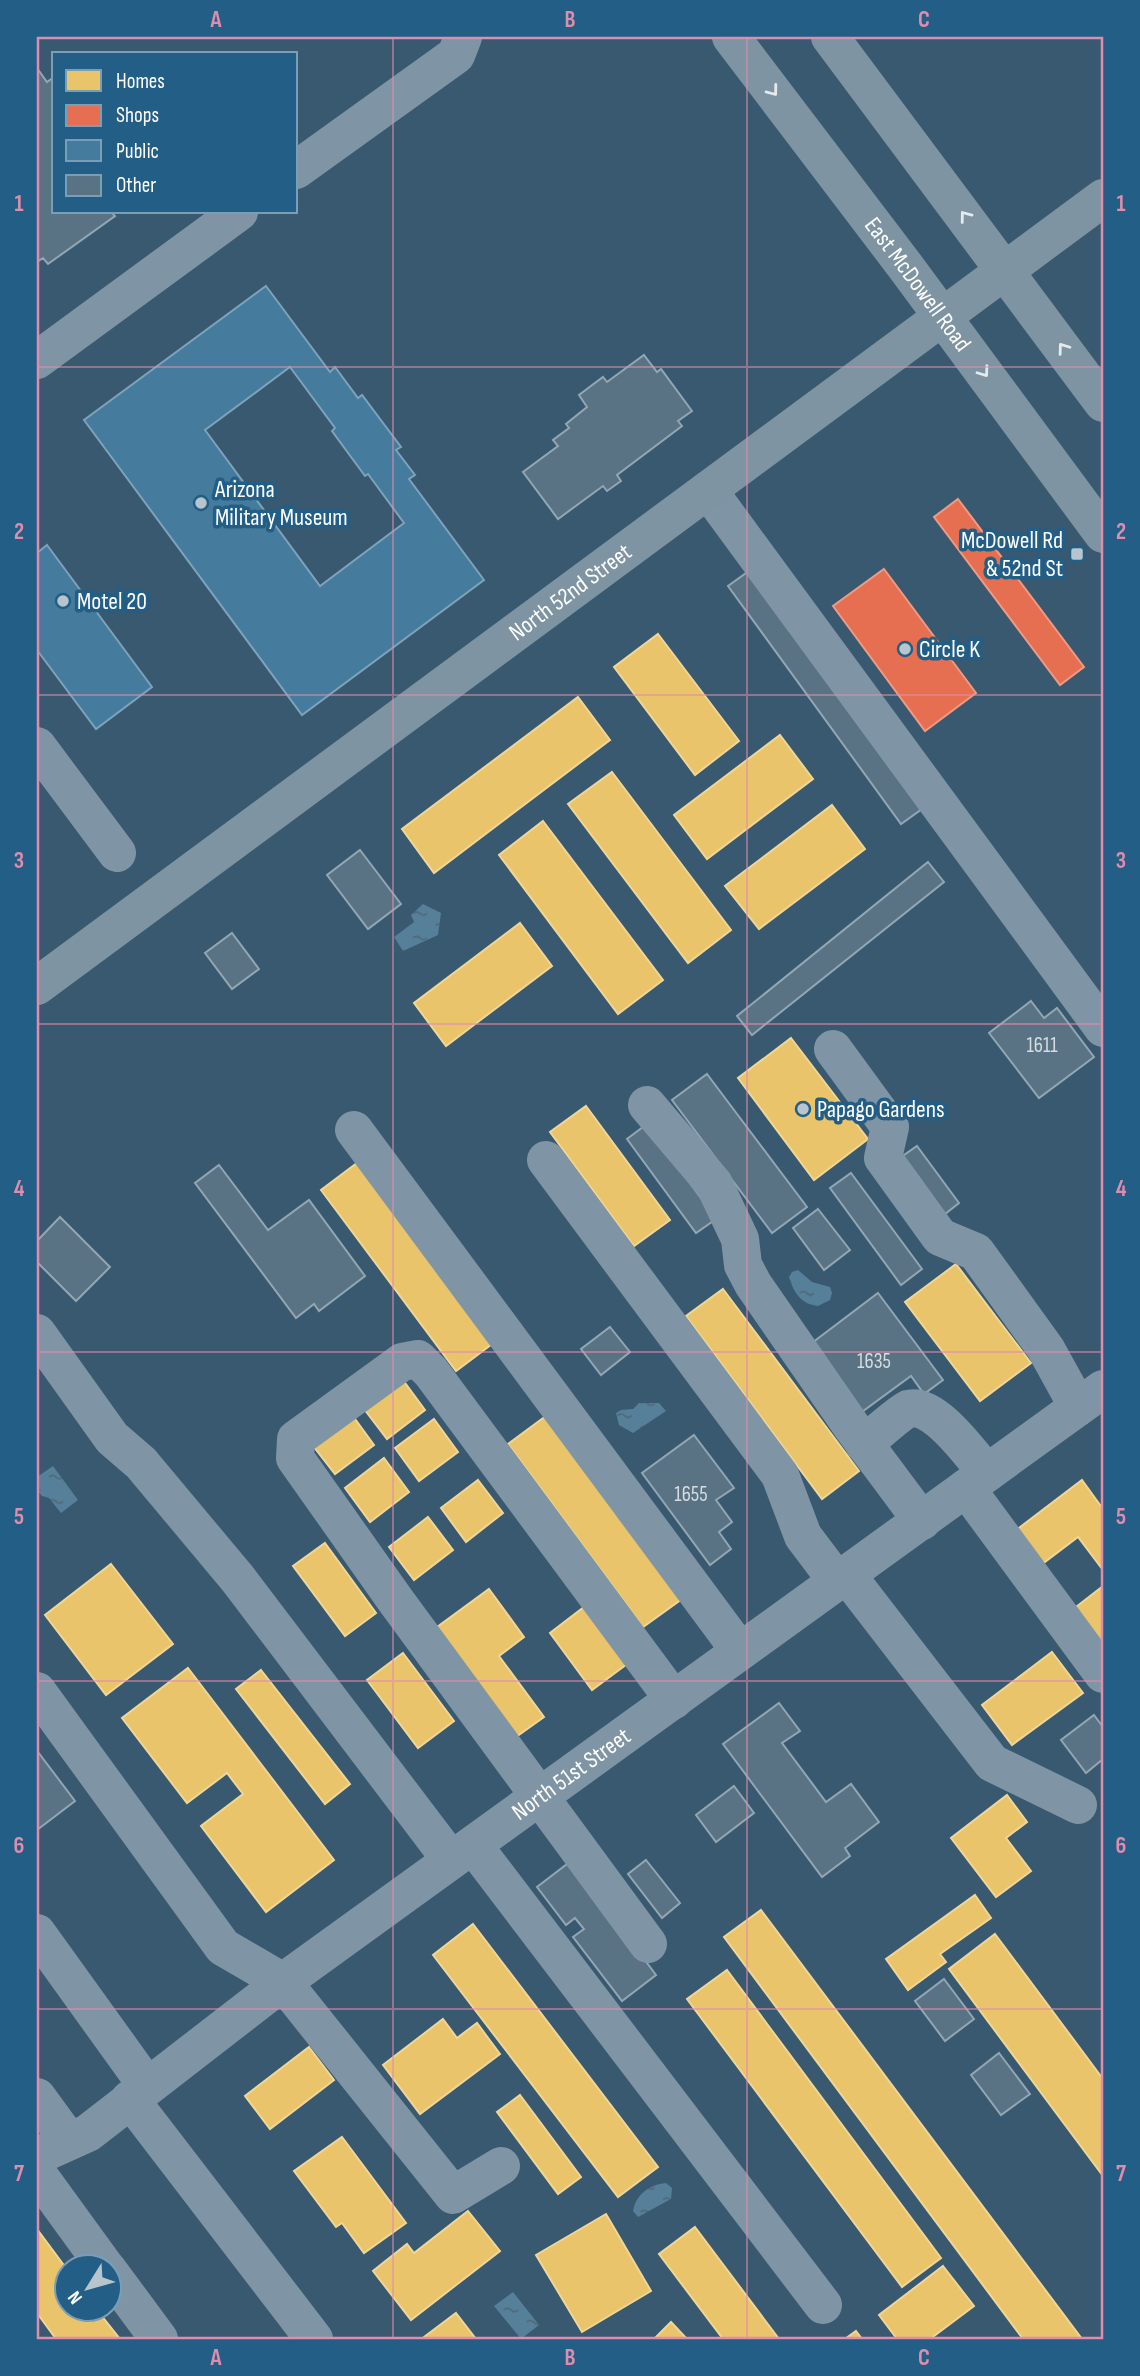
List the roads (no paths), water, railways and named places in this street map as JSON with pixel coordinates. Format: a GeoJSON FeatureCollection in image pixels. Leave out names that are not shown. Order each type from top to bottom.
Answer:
{"type":"FeatureCollection","features":[{"type":"Feature","properties":{"kind":"main road","name":"East McDowell Road"},"geometry":{"type":"LineString","coordinates":[[731,37],[1103,534]]}},
{"type":"Feature","properties":{"kind":"main road"},"geometry":{"type":"LineString","coordinates":[[830,37],[1103,403]]}},
{"type":"Feature","properties":{"kind":"main road","name":"North 52nd Street"},"geometry":{"type":"LineString","coordinates":[[37,986],[1103,198]]}},
{"type":"Feature","properties":{"kind":"street"},"geometry":{"type":"LineString","coordinates":[[298,168],[460,46]]}},
{"type":"Feature","properties":{"kind":"street"},"geometry":{"type":"LineString","coordinates":[[37,360],[236,214]]}},
{"type":"Feature","properties":{"kind":"street"},"geometry":{"type":"LineString","coordinates":[[708,490],[1103,1028]]}},
{"type":"Feature","properties":{"kind":"street"},"geometry":{"type":"LineString","coordinates":[[37,746],[117,853]]}},
{"type":"Feature","properties":{"kind":"street"},"geometry":{"type":"LineString","coordinates":[[833,1049],[890,1128],[883,1158],[940,1237],[976,1252],[1046,1349],[1091,1398]]}},
{"type":"Feature","properties":{"kind":"street"},"geometry":{"type":"LineString","coordinates":[[647,1105],[714,1184],[740,1239],[743,1265],[752,1284],[864,1444],[922,1521]]}},
{"type":"Feature","properties":{"kind":"street"},"geometry":{"type":"LineString","coordinates":[[354,1130],[740,1651]]}},
{"type":"Feature","properties":{"kind":"street"},"geometry":{"type":"LineString","coordinates":[[546,1160],[780,1475],[803,1536],[842,1578],[992,1763],[1078,1805]]}},
{"type":"Feature","properties":{"kind":"street"},"geometry":{"type":"LineString","coordinates":[[37,1334],[112,1438],[141,1463],[238,1579],[462,1853],[823,2305]]}},
{"type":"Feature","properties":{"kind":"street"},"geometry":{"type":"LineString","coordinates":[[648,1944],[396,1601],[295,1458],[296,1439],[402,1362],[418,1359],[431,1372],[674,1700]]}},
{"type":"Feature","properties":{"kind":"street","name":"North 51st Street"},"geometry":{"type":"LineString","coordinates":[[53,2148],[88,2133],[283,1982],[1091,1398]]}},
{"type":"Feature","properties":{"kind":"street"},"geometry":{"type":"LineString","coordinates":[[864,1444],[908,1409],[920,1409],[935,1415],[1103,1674]]}},
{"type":"Feature","properties":{"kind":"street"},"geometry":{"type":"LineString","coordinates":[[37,1692],[223,1947],[283,1982],[453,2195],[501,2166]]}},
{"type":"Feature","properties":{"kind":"street"},"geometry":{"type":"LineString","coordinates":[[37,1933],[139,2093],[314,2339]]}},
{"type":"Feature","properties":{"kind":"street"},"geometry":{"type":"LineString","coordinates":[[37,2097],[53,2148]]}},
{"type":"Feature","properties":{"kind":"street"},"geometry":{"type":"LineString","coordinates":[[37,2173],[96,2254]]}},
{"type":"Feature","properties":{"kind":"street"},"geometry":{"type":"LineString","coordinates":[[122,2289],[159,2339]]}},
{"type":"Feature","properties":{"kind":"water"},"geometry":{"type":"Polygon","coordinates":[[[423,904],[441,913],[438,935],[403,951],[394,937],[414,922],[411,915],[423,904]]]}},
{"type":"Feature","properties":{"kind":"water"},"geometry":{"type":"Polygon","coordinates":[[[798,1270],[812,1282],[830,1287],[830,1300],[818,1306],[799,1297],[789,1277],[792,1272],[798,1270]]]}},
{"type":"Feature","properties":{"kind":"water"},"geometry":{"type":"Polygon","coordinates":[[[639,1403],[659,1403],[666,1411],[633,1433],[619,1425],[616,1413],[633,1409],[639,1403]]]}},
{"type":"Feature","properties":{"kind":"water"},"geometry":{"type":"Polygon","coordinates":[[[53,1466],[78,1500],[61,1513],[49,1498],[42,1496],[37,1490],[37,1477],[53,1466]]]}},
{"type":"Feature","properties":{"kind":"water"},"geometry":{"type":"Polygon","coordinates":[[[666,2183],[672,2188],[671,2199],[638,2217],[633,2211],[640,2195],[649,2188],[666,2183]]]}},
{"type":"Feature","properties":{"kind":"water"},"geometry":{"type":"Polygon","coordinates":[[[513,2292],[539,2325],[521,2339],[494,2306],[513,2292]]]}},
{"type":"Feature","properties":{"kind":"place","name":"Arizona Military Museum"},"geometry":{"type":"Point","coordinates":[201,503]}},
{"type":"Feature","properties":{"kind":"place","name":"McDowell Rd & 52nd St"},"geometry":{"type":"Point","coordinates":[1077,554]}},
{"type":"Feature","properties":{"kind":"place","name":"Motel 20"},"geometry":{"type":"Point","coordinates":[63,601]}},
{"type":"Feature","properties":{"kind":"place","name":"Circle K"},"geometry":{"type":"Point","coordinates":[905,649]}},
{"type":"Feature","properties":{"kind":"place","name":"Papago Gardens"},"geometry":{"type":"Point","coordinates":[803,1109]}}]}
